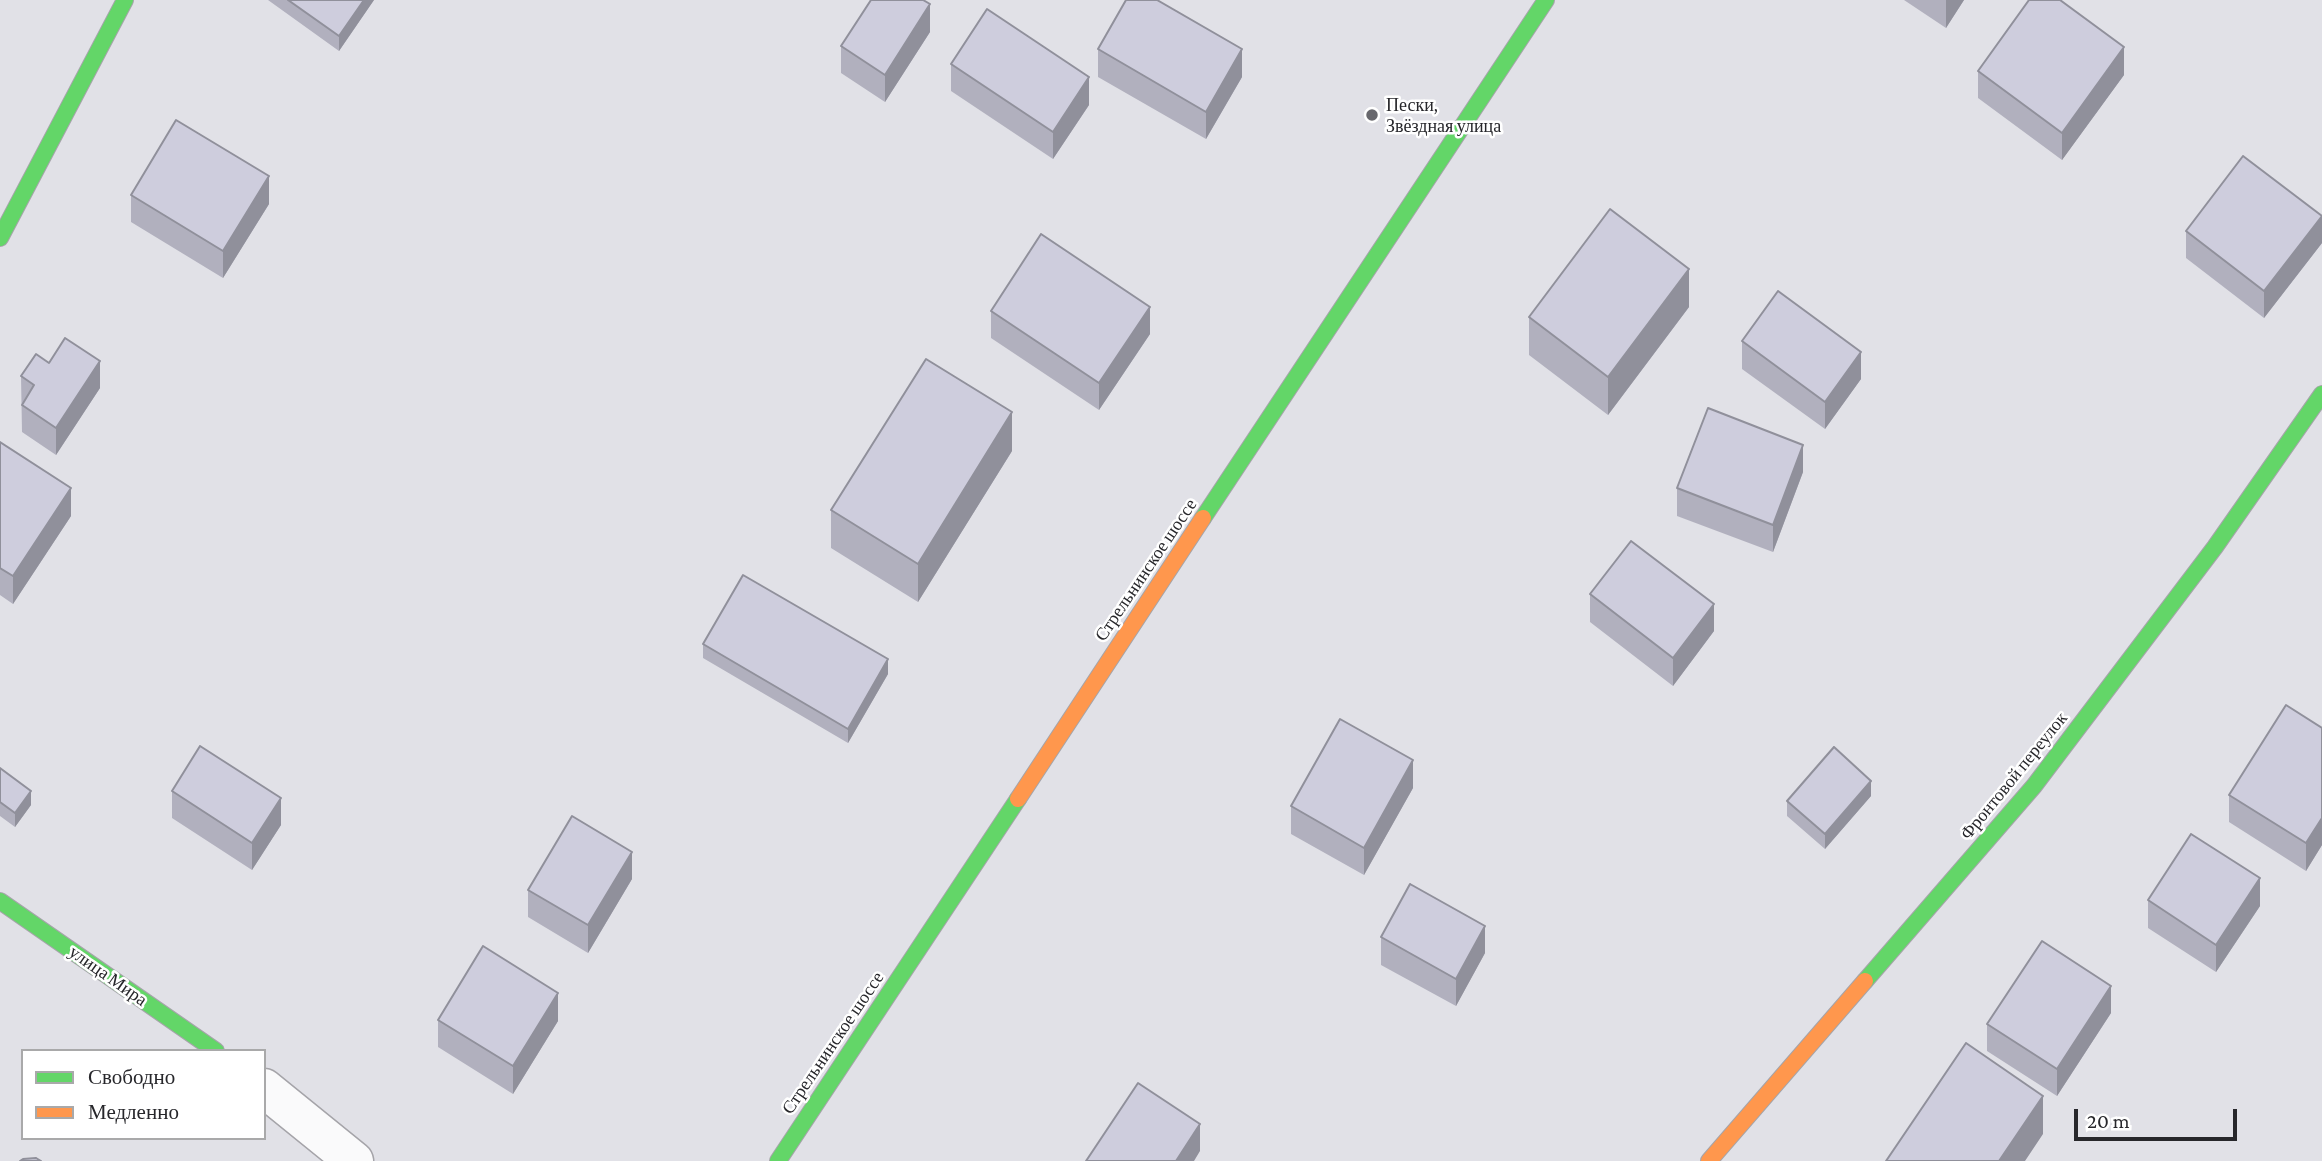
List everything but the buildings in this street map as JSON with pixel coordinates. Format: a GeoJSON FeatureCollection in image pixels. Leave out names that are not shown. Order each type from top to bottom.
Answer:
{"type":"FeatureCollection","features":[{"type":"Feature","properties":{"kind":"street"},"geometry":{"type":"LineString","coordinates":[[0,238],[125,0]]}},
{"type":"Feature","properties":{"kind":"street","name":"Стрельнинское шоссе"},"geometry":{"type":"LineString","coordinates":[[778,1161],[1546,0]]}},
{"type":"Feature","properties":{"kind":"street","name":"Фронтовой переулок"},"geometry":{"type":"LineString","coordinates":[[1709,1161],[2034,786],[2215,547],[2322,394]]}},
{"type":"Feature","properties":{"kind":"street","name":"улица Мира"},"geometry":{"type":"LineString","coordinates":[[1,905],[213,1049]]}},
{"type":"Feature","properties":{"kind":"street"},"geometry":{"type":"LineString","coordinates":[[266,1090],[354,1161]]}},
{"type":"Feature","properties":{"kind":"traffic: fast"},"geometry":{"type":"LineString","coordinates":[[0,238],[125,0]]}},
{"type":"Feature","properties":{"kind":"traffic: fast"},"geometry":{"type":"LineString","coordinates":[[1203,518],[1546,0]]}},
{"type":"Feature","properties":{"kind":"traffic: fast"},"geometry":{"type":"LineString","coordinates":[[1865,981],[2034,786],[2215,547],[2322,394]]}},
{"type":"Feature","properties":{"kind":"traffic: fast"},"geometry":{"type":"LineString","coordinates":[[778,1161],[1018,799]]}},
{"type":"Feature","properties":{"kind":"traffic: fast"},"geometry":{"type":"LineString","coordinates":[[0,901],[213,1049]]}},
{"type":"Feature","properties":{"kind":"traffic: slow"},"geometry":{"type":"LineString","coordinates":[[1018,799],[1203,518]]}},
{"type":"Feature","properties":{"kind":"traffic: slow"},"geometry":{"type":"LineString","coordinates":[[1709,1161],[1865,981]]}},
{"type":"Feature","properties":{"kind":"place","name":"Пески, Звёздная улица"},"geometry":{"type":"Point","coordinates":[1372,115]}}]}
